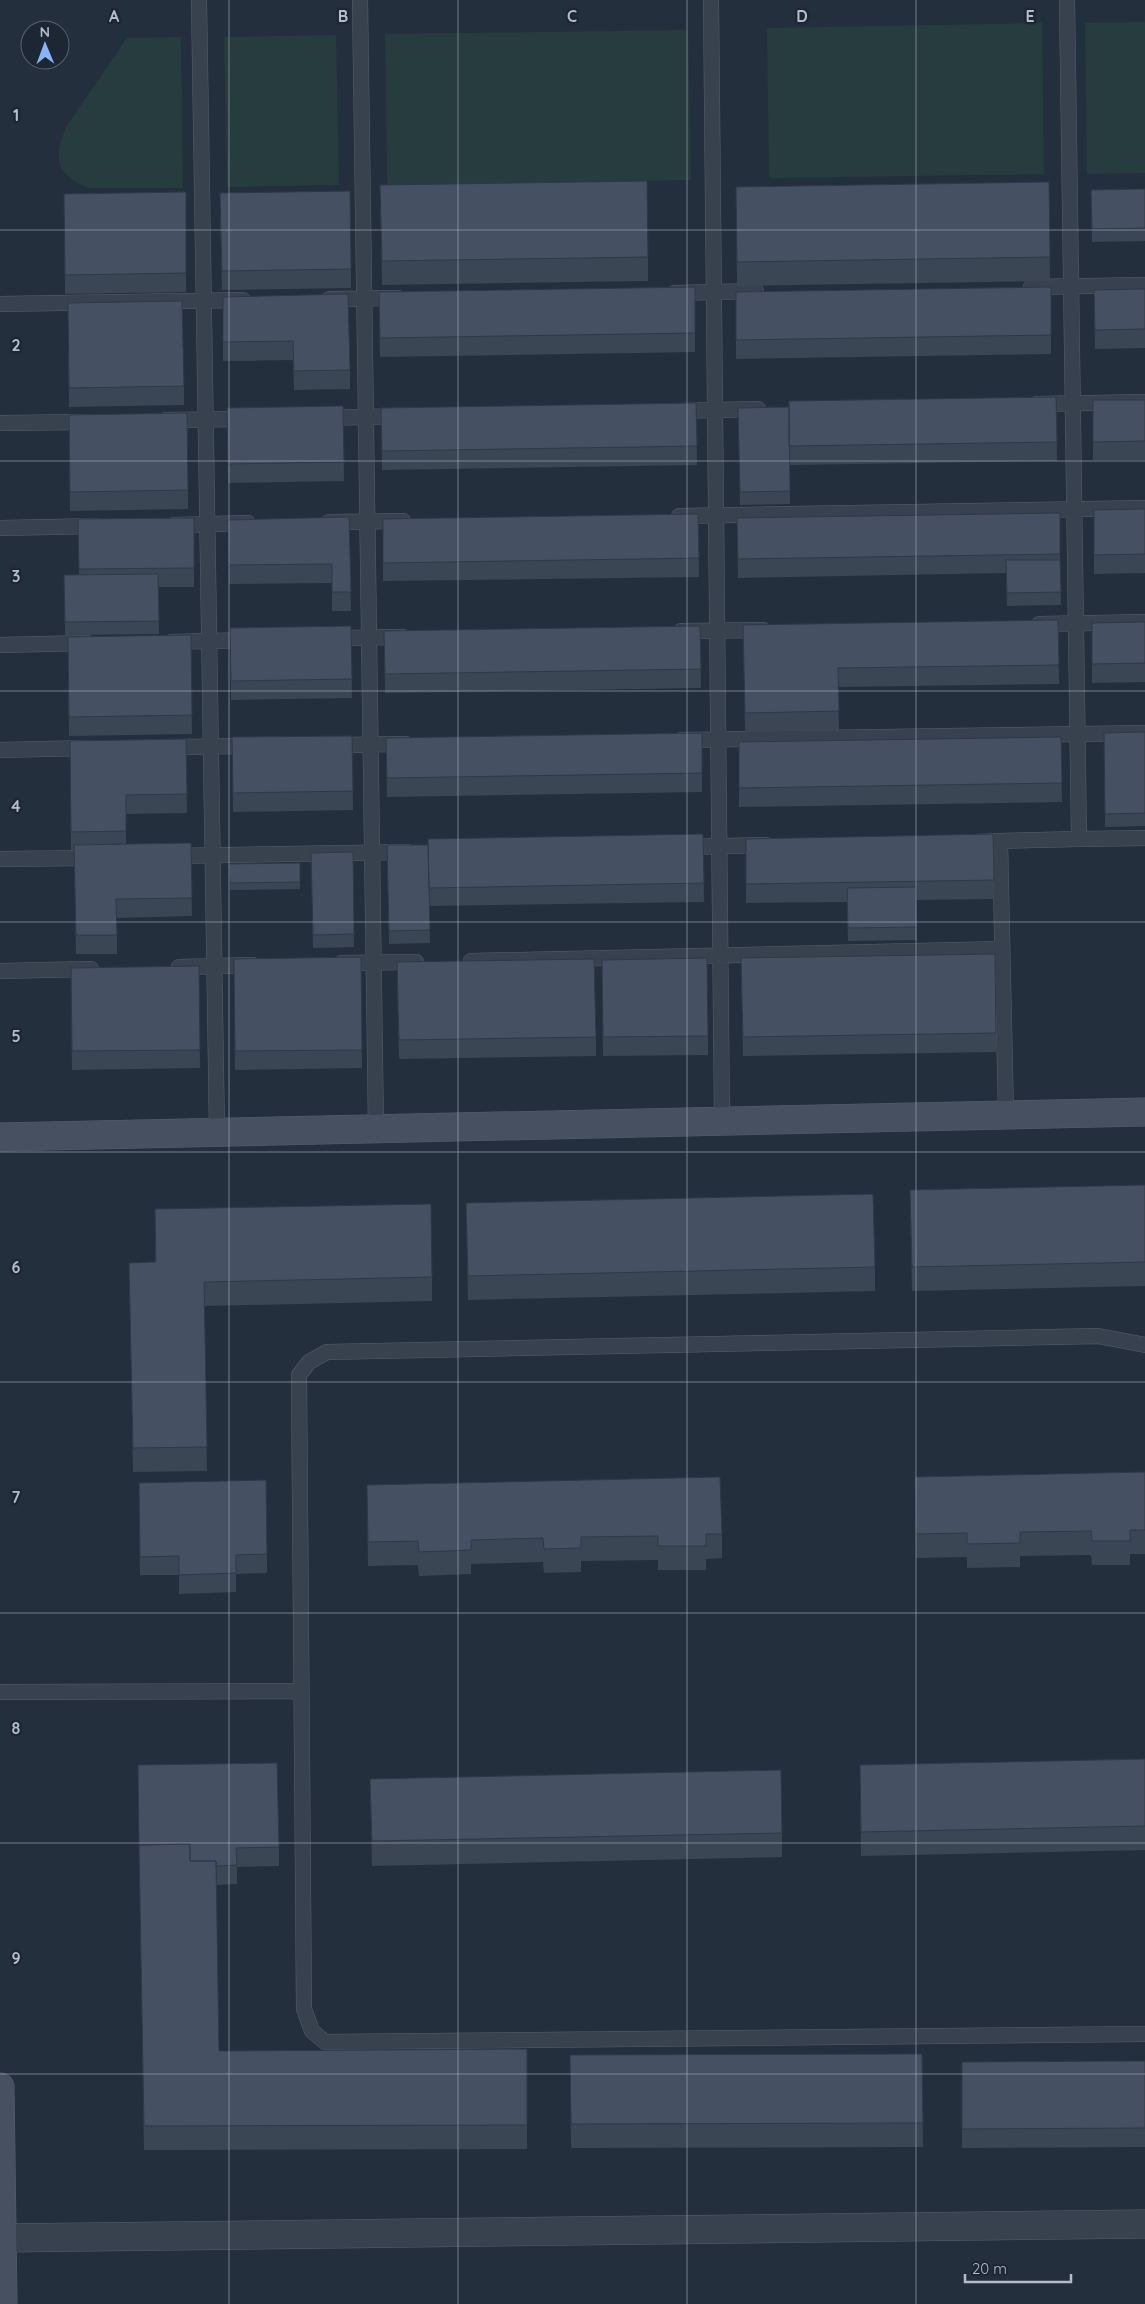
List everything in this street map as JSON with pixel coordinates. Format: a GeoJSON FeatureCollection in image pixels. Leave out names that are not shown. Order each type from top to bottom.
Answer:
{"type":"FeatureCollection","features":[{"type":"Feature","properties":{"kind":"street"},"geometry":{"type":"LineString","coordinates":[[0,1137],[1145,1112]]}},
{"type":"Feature","properties":{"kind":"street"},"geometry":{"type":"LineString","coordinates":[[0,2088],[2,2303]]}},
{"type":"Feature","properties":{"kind":"street"},"geometry":{"type":"LineString","coordinates":[[2,2238],[1145,2224]]}},
{"type":"Feature","properties":{"kind":"lane"},"geometry":{"type":"LineString","coordinates":[[199,0],[217,1133]]}},
{"type":"Feature","properties":{"kind":"lane"},"geometry":{"type":"LineString","coordinates":[[360,0],[376,1129]]}},
{"type":"Feature","properties":{"kind":"lane"},"geometry":{"type":"LineString","coordinates":[[711,0],[722,1122]]}},
{"type":"Feature","properties":{"kind":"lane"},"geometry":{"type":"LineString","coordinates":[[1066,0],[1080,839]]}},
{"type":"Feature","properties":{"kind":"lane"},"geometry":{"type":"LineString","coordinates":[[1011,288],[1145,285]]}},
{"type":"Feature","properties":{"kind":"lane"},"geometry":{"type":"LineString","coordinates":[[664,293],[773,291]]}},
{"type":"Feature","properties":{"kind":"lane"},"geometry":{"type":"LineString","coordinates":[[317,299],[414,297]]}},
{"type":"Feature","properties":{"kind":"lane"},"geometry":{"type":"LineString","coordinates":[[0,304],[260,300]]}},
{"type":"Feature","properties":{"kind":"lane"},"geometry":{"type":"LineString","coordinates":[[1023,404],[1145,402]]}},
{"type":"Feature","properties":{"kind":"lane"},"geometry":{"type":"LineString","coordinates":[[665,411],[775,409]]}},
{"type":"Feature","properties":{"kind":"lane"},"geometry":{"type":"LineString","coordinates":[[309,418],[416,416]]}},
{"type":"Feature","properties":{"kind":"lane"},"geometry":{"type":"LineString","coordinates":[[147,421],[262,419]]}},
{"type":"Feature","properties":{"kind":"lane"},"geometry":{"type":"LineString","coordinates":[[0,423],[108,421]]}},
{"type":"Feature","properties":{"kind":"lane"},"geometry":{"type":"LineString","coordinates":[[666,516],[1145,508]]}},
{"type":"Feature","properties":{"kind":"lane"},"geometry":{"type":"LineString","coordinates":[[311,522],[417,520]]}},
{"type":"Feature","properties":{"kind":"lane"},"geometry":{"type":"LineString","coordinates":[[158,525],[264,523]]}},
{"type":"Feature","properties":{"kind":"lane"},"geometry":{"type":"LineString","coordinates":[[0,528],[108,526]]}},
{"type":"Feature","properties":{"kind":"lane"},"geometry":{"type":"LineString","coordinates":[[1026,624],[1145,622]]}},
{"type":"Feature","properties":{"kind":"lane"},"geometry":{"type":"LineString","coordinates":[[667,632],[777,630]]}},
{"type":"Feature","properties":{"kind":"lane"},"geometry":{"type":"LineString","coordinates":[[319,638],[419,636]]}},
{"type":"Feature","properties":{"kind":"lane"},"geometry":{"type":"LineString","coordinates":[[159,642],[259,640]]}},
{"type":"Feature","properties":{"kind":"lane"},"geometry":{"type":"LineString","coordinates":[[0,645],[100,643]]}},
{"type":"Feature","properties":{"kind":"lane"},"geometry":{"type":"LineString","coordinates":[[668,740],[1145,733]]}},
{"type":"Feature","properties":{"kind":"lane"},"geometry":{"type":"LineString","coordinates":[[321,745],[420,744]]}},
{"type":"Feature","properties":{"kind":"lane"},"geometry":{"type":"LineString","coordinates":[[154,747],[261,746]]}},
{"type":"Feature","properties":{"kind":"lane"},"geometry":{"type":"LineString","coordinates":[[0,750],[106,748]]}},
{"type":"Feature","properties":{"kind":"lane"},"geometry":{"type":"LineString","coordinates":[[961,842],[1145,838]]}},
{"type":"Feature","properties":{"kind":"lane"},"geometry":{"type":"LineString","coordinates":[[1000,841],[1006,1115]]}},
{"type":"Feature","properties":{"kind":"lane"},"geometry":{"type":"LineString","coordinates":[[670,847],[777,845]]}},
{"type":"Feature","properties":{"kind":"lane"},"geometry":{"type":"LineString","coordinates":[[155,857],[422,851]]}},
{"type":"Feature","properties":{"kind":"lane"},"geometry":{"type":"LineString","coordinates":[[0,859],[106,858]]}},
{"type":"Feature","properties":{"kind":"lane"},"geometry":{"type":"LineString","coordinates":[[453,961],[1002,949]]}},
{"type":"Feature","properties":{"kind":"lane"},"geometry":{"type":"LineString","coordinates":[[324,964],[433,961]]}},
{"type":"Feature","properties":{"kind":"lane"},"geometry":{"type":"LineString","coordinates":[[166,967],[264,965]]}},
{"type":"Feature","properties":{"kind":"lane"},"geometry":{"type":"LineString","coordinates":[[0,971],[107,968]]}},
{"type":"Feature","properties":{"kind":"lane"},"geometry":{"type":"LineString","coordinates":[[1145,1344],[1098,1336],[328,1352],[308,1362],[299,1375],[304,2009],[312,2032],[325,2042],[1145,2034]]}},
{"type":"Feature","properties":{"kind":"lane"},"geometry":{"type":"LineString","coordinates":[[0,1692],[301,1691]]}},
{"type":"Feature","properties":{"kind":"green space"},"geometry":{"type":"Polygon","coordinates":[[[1145,22],[1145,173],[1087,174],[1085,23],[1145,22]]]}},
{"type":"Feature","properties":{"kind":"green space"},"geometry":{"type":"Polygon","coordinates":[[[1042,23],[1044,174],[769,178],[767,28],[1042,23]]]}},
{"type":"Feature","properties":{"kind":"green space"},"geometry":{"type":"Polygon","coordinates":[[[688,30],[691,180],[387,185],[385,34],[688,30]]]}},
{"type":"Feature","properties":{"kind":"green space"},"geometry":{"type":"Polygon","coordinates":[[[336,35],[339,185],[227,187],[224,37],[336,35]]]}},
{"type":"Feature","properties":{"kind":"green space"},"geometry":{"type":"Polygon","coordinates":[[[181,37],[183,188],[89,188],[69,177],[63,171],[59,157],[59,148],[66,127],[127,38],[181,37]]]}},
{"type":"Feature","properties":{"kind":"building"},"geometry":{"type":"Polygon","coordinates":[[[647,181],[648,257],[382,261],[380,185],[647,181]]]}},
{"type":"Feature","properties":{"kind":"building"},"geometry":{"type":"Polygon","coordinates":[[[1049,182],[1050,257],[737,262],[736,187],[1049,182]]]}},
{"type":"Feature","properties":{"kind":"building"},"geometry":{"type":"Polygon","coordinates":[[[1145,189],[1145,228],[1092,229],[1091,190],[1145,189]]]}},
{"type":"Feature","properties":{"kind":"building"},"geometry":{"type":"Polygon","coordinates":[[[350,191],[351,269],[222,271],[220,193],[350,191]]]}},
{"type":"Feature","properties":{"kind":"building"},"geometry":{"type":"Polygon","coordinates":[[[186,192],[186,273],[65,275],[64,194],[186,192]]]}},
{"type":"Feature","properties":{"kind":"building"},"geometry":{"type":"Polygon","coordinates":[[[695,287],[695,333],[380,338],[379,292],[695,287]]]}},
{"type":"Feature","properties":{"kind":"building"},"geometry":{"type":"Polygon","coordinates":[[[1051,287],[1051,335],[736,340],[736,292],[1051,287]]]}},
{"type":"Feature","properties":{"kind":"building"},"geometry":{"type":"Polygon","coordinates":[[[1145,289],[1145,329],[1095,330],[1094,290],[1145,289]]]}},
{"type":"Feature","properties":{"kind":"building"},"geometry":{"type":"Polygon","coordinates":[[[348,294],[350,370],[294,371],[293,341],[223,342],[223,297],[348,294]]]}},
{"type":"Feature","properties":{"kind":"building"},"geometry":{"type":"Polygon","coordinates":[[[182,301],[184,386],[69,388],[68,303],[182,301]]]}},
{"type":"Feature","properties":{"kind":"building"},"geometry":{"type":"Polygon","coordinates":[[[1056,397],[1057,442],[789,446],[789,401],[1056,397]]]}},
{"type":"Feature","properties":{"kind":"building"},"geometry":{"type":"Polygon","coordinates":[[[1093,400],[1145,400],[1145,441],[1093,442],[1093,400]]]}},
{"type":"Feature","properties":{"kind":"building"},"geometry":{"type":"Polygon","coordinates":[[[696,403],[697,446],[382,451],[381,408],[696,403]]]}},
{"type":"Feature","properties":{"kind":"building"},"geometry":{"type":"Polygon","coordinates":[[[343,406],[344,462],[228,464],[227,408],[343,406]]]}},
{"type":"Feature","properties":{"kind":"building"},"geometry":{"type":"Polygon","coordinates":[[[789,407],[790,491],[740,492],[738,408],[789,407]]]}},
{"type":"Feature","properties":{"kind":"building"},"geometry":{"type":"Polygon","coordinates":[[[187,413],[188,490],[70,492],[69,415],[187,413]]]}},
{"type":"Feature","properties":{"kind":"building"},"geometry":{"type":"Polygon","coordinates":[[[1145,509],[1145,554],[1094,555],[1094,510],[1145,509]]]}},
{"type":"Feature","properties":{"kind":"building"},"geometry":{"type":"Polygon","coordinates":[[[1060,513],[1060,554],[738,559],[737,518],[1060,513]]]}},
{"type":"Feature","properties":{"kind":"building"},"geometry":{"type":"Polygon","coordinates":[[[698,514],[699,558],[383,563],[383,519],[698,514]]]}},
{"type":"Feature","properties":{"kind":"building"},"geometry":{"type":"Polygon","coordinates":[[[349,517],[351,592],[332,592],[332,564],[229,565],[228,520],[349,517]]]}},
{"type":"Feature","properties":{"kind":"building"},"geometry":{"type":"Polygon","coordinates":[[[194,518],[194,568],[79,569],[78,519],[194,518]]]}},
{"type":"Feature","properties":{"kind":"building"},"geometry":{"type":"Polygon","coordinates":[[[1006,560],[1060,560],[1061,592],[1007,593],[1006,560]]]}},
{"type":"Feature","properties":{"kind":"building"},"geometry":{"type":"Polygon","coordinates":[[[158,574],[159,621],[65,622],[64,575],[158,574]]]}},
{"type":"Feature","properties":{"kind":"building"},"geometry":{"type":"Polygon","coordinates":[[[1058,620],[1059,665],[838,668],[839,711],[745,713],[743,625],[1058,620]]]}},
{"type":"Feature","properties":{"kind":"building"},"geometry":{"type":"Polygon","coordinates":[[[1145,622],[1145,663],[1092,664],[1092,623],[1145,622]]]}},
{"type":"Feature","properties":{"kind":"building"},"geometry":{"type":"Polygon","coordinates":[[[351,626],[352,679],[231,681],[230,628],[351,626]]]}},
{"type":"Feature","properties":{"kind":"building"},"geometry":{"type":"Polygon","coordinates":[[[700,626],[701,669],[385,674],[384,631],[700,626]]]}},
{"type":"Feature","properties":{"kind":"building"},"geometry":{"type":"Polygon","coordinates":[[[191,635],[192,715],[69,717],[68,637],[191,635]]]}},
{"type":"Feature","properties":{"kind":"building"},"geometry":{"type":"Polygon","coordinates":[[[1145,732],[1145,813],[1105,814],[1104,733],[1145,732]]]}},
{"type":"Feature","properties":{"kind":"building"},"geometry":{"type":"Polygon","coordinates":[[[702,733],[702,773],[387,778],[386,738],[702,733]]]}},
{"type":"Feature","properties":{"kind":"building"},"geometry":{"type":"Polygon","coordinates":[[[352,736],[353,791],[233,793],[232,737],[352,736]]]}},
{"type":"Feature","properties":{"kind":"building"},"geometry":{"type":"Polygon","coordinates":[[[1061,737],[1062,783],[739,788],[739,742],[1061,737]]]}},
{"type":"Feature","properties":{"kind":"building"},"geometry":{"type":"Polygon","coordinates":[[[186,739],[187,794],[126,795],[126,831],[71,832],[70,741],[186,739]]]}},
{"type":"Feature","properties":{"kind":"building"},"geometry":{"type":"Polygon","coordinates":[[[703,834],[704,883],[429,888],[428,839],[703,834]]]}},
{"type":"Feature","properties":{"kind":"building"},"geometry":{"type":"Polygon","coordinates":[[[993,834],[994,880],[746,884],[746,839],[993,834]]]}},
{"type":"Feature","properties":{"kind":"building"},"geometry":{"type":"Polygon","coordinates":[[[191,843],[192,898],[116,899],[117,935],[76,935],[74,845],[191,843]]]}},
{"type":"Feature","properties":{"kind":"building"},"geometry":{"type":"Polygon","coordinates":[[[387,845],[428,845],[430,930],[389,931],[387,845]]]}},
{"type":"Feature","properties":{"kind":"building"},"geometry":{"type":"Polygon","coordinates":[[[353,852],[354,934],[313,935],[311,853],[353,852]]]}},
{"type":"Feature","properties":{"kind":"building"},"geometry":{"type":"Polygon","coordinates":[[[300,863],[300,882],[230,883],[229,864],[300,863]]]}},
{"type":"Feature","properties":{"kind":"building"},"geometry":{"type":"Polygon","coordinates":[[[916,887],[917,927],[848,928],[847,888],[916,887]]]}},
{"type":"Feature","properties":{"kind":"building"},"geometry":{"type":"Polygon","coordinates":[[[995,954],[996,1033],[743,1037],[741,958],[995,954]]]}},
{"type":"Feature","properties":{"kind":"building"},"geometry":{"type":"Polygon","coordinates":[[[361,957],[362,1050],[235,1051],[234,959],[361,957]]]}},
{"type":"Feature","properties":{"kind":"building"},"geometry":{"type":"Polygon","coordinates":[[[707,958],[708,1036],[603,1037],[602,960],[707,958]]]}},
{"type":"Feature","properties":{"kind":"building"},"geometry":{"type":"Polygon","coordinates":[[[594,959],[596,1037],[399,1040],[397,962],[594,959]]]}},
{"type":"Feature","properties":{"kind":"building"},"geometry":{"type":"Polygon","coordinates":[[[199,966],[200,1050],[72,1051],[71,968],[199,966]]]}},
{"type":"Feature","properties":{"kind":"building"},"geometry":{"type":"Polygon","coordinates":[[[1145,1185],[1145,1262],[912,1267],[910,1190],[1145,1185]]]}},
{"type":"Feature","properties":{"kind":"building"},"geometry":{"type":"Polygon","coordinates":[[[873,1194],[875,1267],[468,1276],[466,1203],[873,1194]]]}},
{"type":"Feature","properties":{"kind":"building"},"geometry":{"type":"Polygon","coordinates":[[[431,1204],[432,1277],[204,1282],[207,1447],[133,1448],[129,1263],[156,1262],[155,1209],[431,1204]]]}},
{"type":"Feature","properties":{"kind":"building"},"geometry":{"type":"Polygon","coordinates":[[[1145,1472],[1145,1530],[1130,1530],[1130,1541],[1092,1541],[1091,1531],[1020,1532],[1020,1543],[967,1544],[967,1533],[916,1534],[915,1477],[1145,1472]]]}},
{"type":"Feature","properties":{"kind":"building"},"geometry":{"type":"Polygon","coordinates":[[[720,1477],[722,1534],[706,1534],[706,1546],[658,1546],[658,1536],[581,1537],[581,1548],[544,1549],[543,1538],[471,1540],[471,1550],[419,1552],[418,1541],[368,1542],[367,1485],[720,1477]]]}},
{"type":"Feature","properties":{"kind":"building"},"geometry":{"type":"Polygon","coordinates":[[[266,1480],[267,1554],[236,1555],[236,1573],[179,1575],[179,1556],[140,1557],[139,1483],[266,1480]]]}},
{"type":"Feature","properties":{"kind":"building"},"geometry":{"type":"Polygon","coordinates":[[[1145,1759],[1145,1826],[861,1832],[860,1765],[1145,1759]]]}},
{"type":"Feature","properties":{"kind":"building"},"geometry":{"type":"Polygon","coordinates":[[[277,1763],[279,1847],[236,1848],[237,1865],[216,1866],[216,1861],[190,1861],[190,1844],[139,1845],[139,1850],[138,1765],[277,1763]]]}},
{"type":"Feature","properties":{"kind":"building"},"geometry":{"type":"Polygon","coordinates":[[[781,1770],[782,1833],[372,1841],[370,1779],[781,1770]]]}},
{"type":"Feature","properties":{"kind":"building"},"geometry":{"type":"Polygon","coordinates":[[[190,1844],[190,1861],[216,1861],[219,2051],[527,2049],[527,2125],[144,2126],[139,1845],[190,1844]]]}},
{"type":"Feature","properties":{"kind":"building"},"geometry":{"type":"Polygon","coordinates":[[[922,2054],[923,2123],[571,2124],[570,2055],[922,2054]]]}},
{"type":"Feature","properties":{"kind":"building"},"geometry":{"type":"Polygon","coordinates":[[[1145,2061],[1145,2128],[962,2129],[962,2062],[1145,2061]]]}}]}
